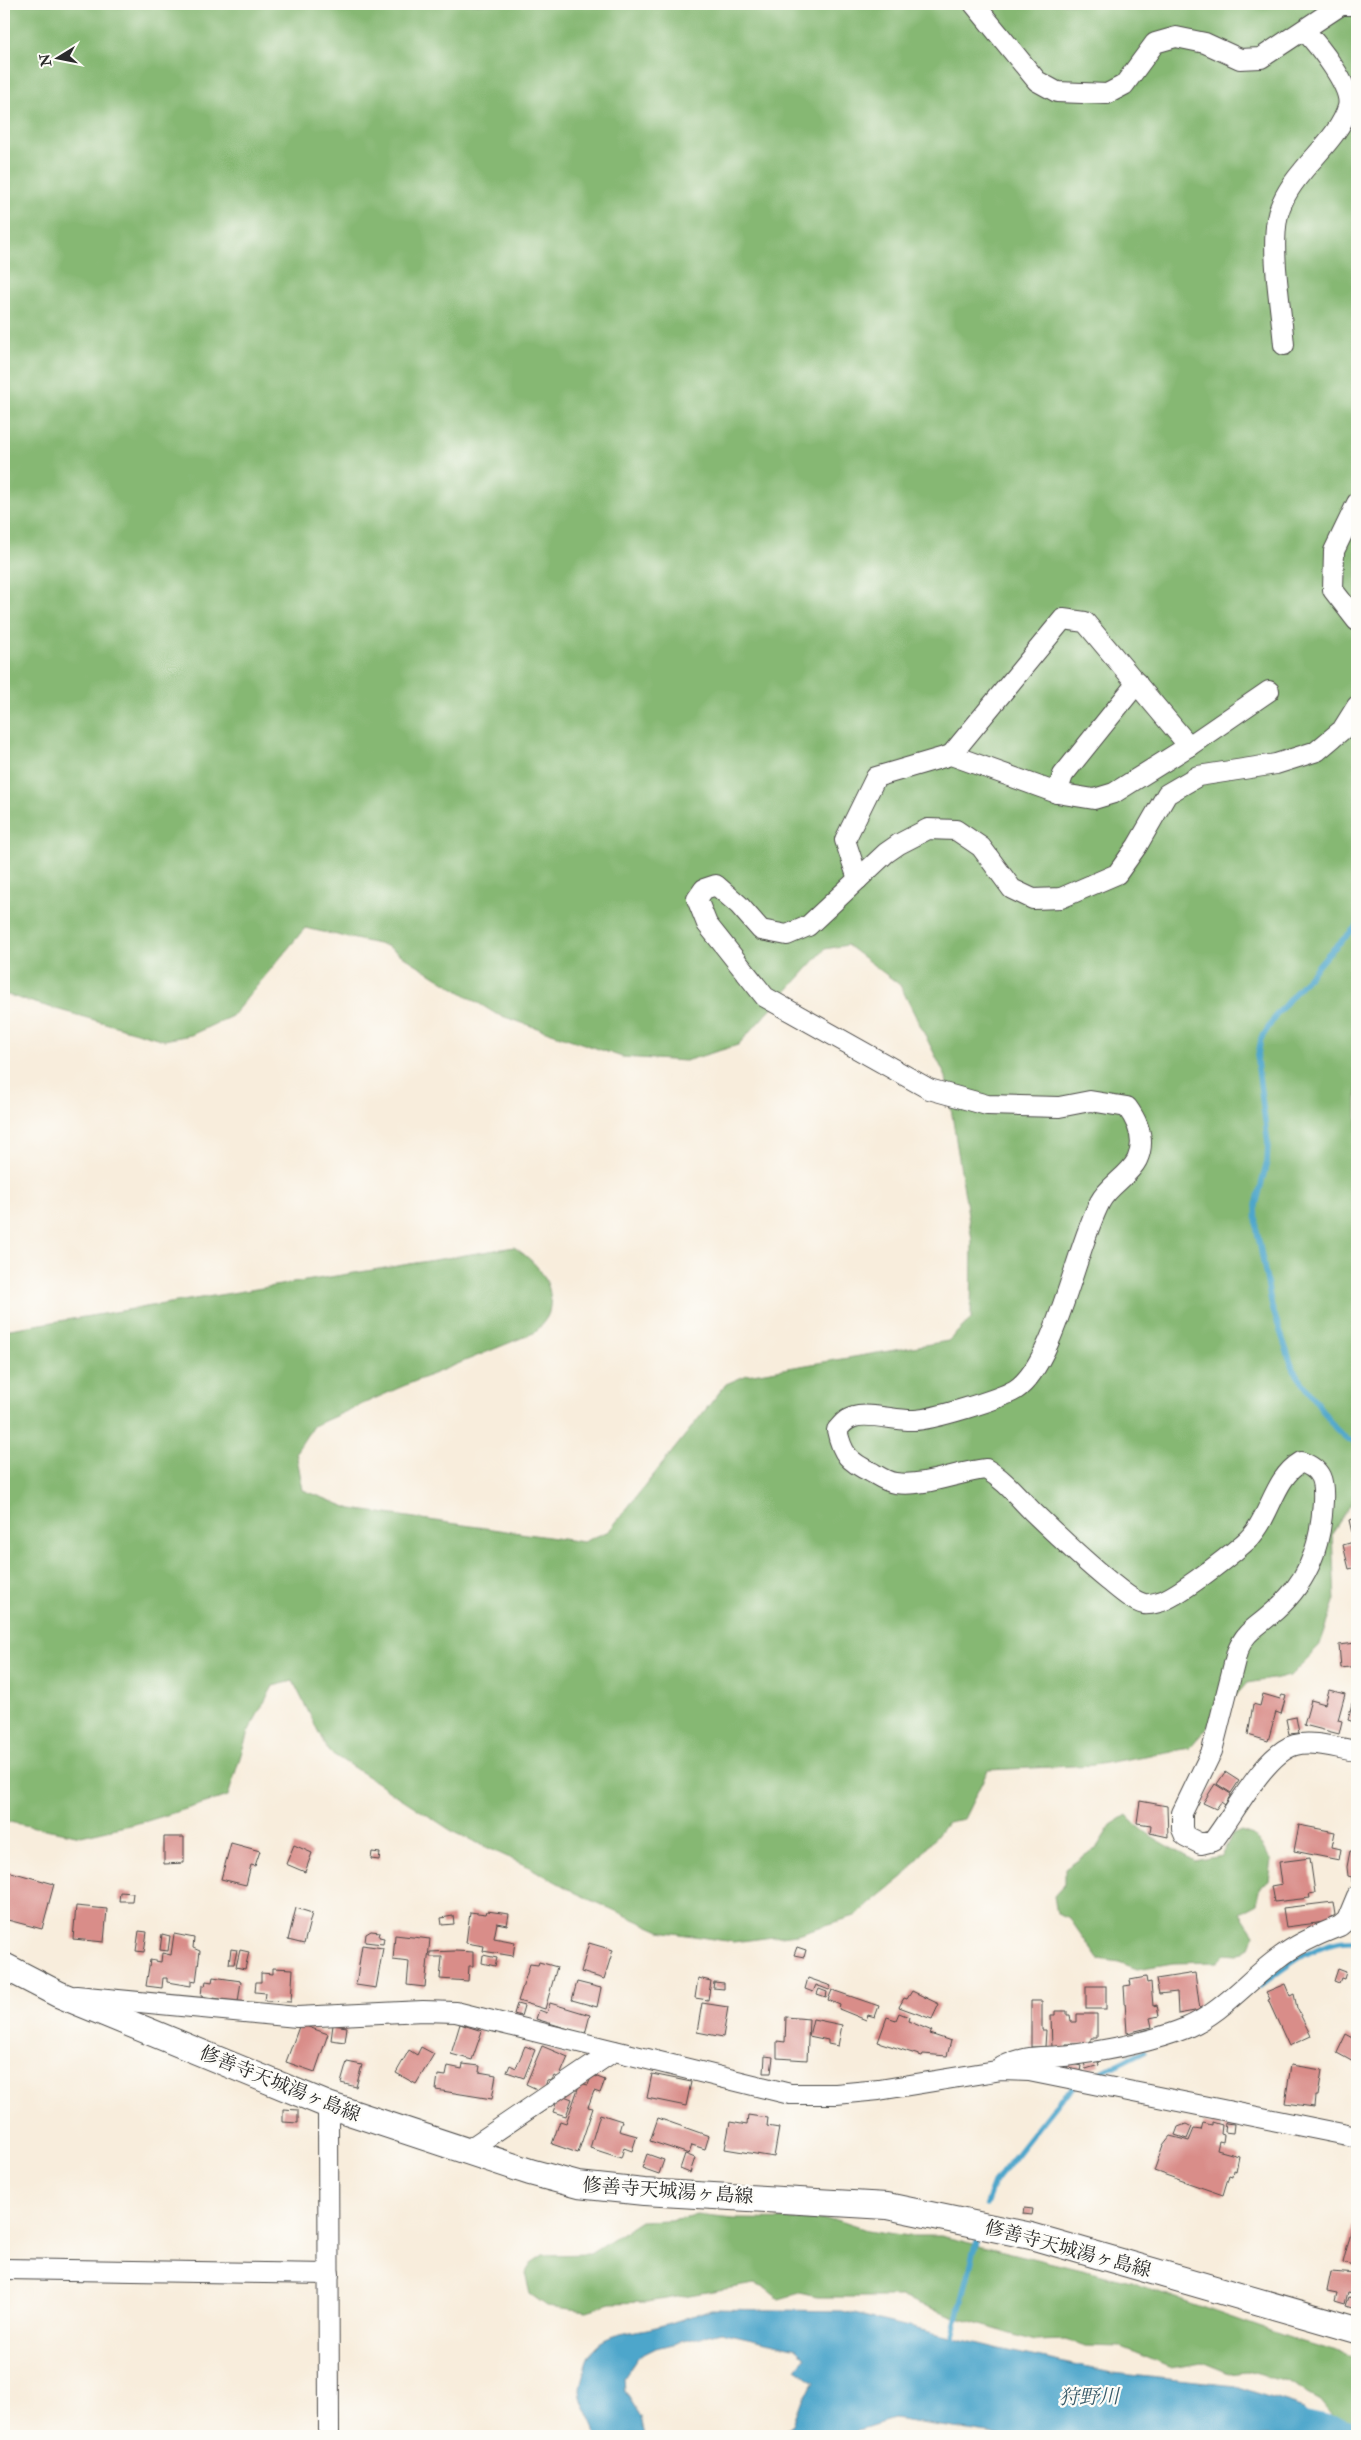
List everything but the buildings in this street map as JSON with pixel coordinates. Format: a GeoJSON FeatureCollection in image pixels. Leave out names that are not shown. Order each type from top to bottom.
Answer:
{"type":"FeatureCollection","features":[{"type":"Feature","properties":{"kind":"main road","name":"修善寺天城湯ヶ島線"},"geometry":{"type":"LineString","coordinates":[[7,1969],[58,1994],[328,2105],[465,2152],[578,2185],[644,2192],[887,2206],[1031,2236],[1357,2330]]}},
{"type":"Feature","properties":{"kind":"street"},"geometry":{"type":"LineString","coordinates":[[974,4],[1037,81],[1057,92],[1107,94],[1124,85],[1155,43],[1176,36],[1205,43],[1240,59],[1262,58],[1341,5],[1357,5]]}},
{"type":"Feature","properties":{"kind":"street"},"geometry":{"type":"LineString","coordinates":[[1284,345],[1276,250],[1278,218],[1290,186],[1339,126],[1349,106],[1344,86],[1323,50],[1304,30]]}},
{"type":"Feature","properties":{"kind":"street"},"geometry":{"type":"LineString","coordinates":[[1357,503],[1334,551],[1333,590],[1357,621]]}},
{"type":"Feature","properties":{"kind":"street"},"geometry":{"type":"LineString","coordinates":[[858,879],[845,840],[876,777],[951,755],[1063,619],[1085,622],[1189,746]]}},
{"type":"Feature","properties":{"kind":"street"},"geometry":{"type":"LineString","coordinates":[[1057,793],[1063,775],[1137,683]]}},
{"type":"Feature","properties":{"kind":"street"},"geometry":{"type":"LineString","coordinates":[[951,755],[1057,793],[1094,799],[1114,793],[1189,746],[1269,692]]}},
{"type":"Feature","properties":{"kind":"street"},"geometry":{"type":"LineString","coordinates":[[1357,706],[1342,730],[1317,751],[1276,764],[1198,776],[1167,794],[1137,846],[1117,874],[1061,898],[1033,899],[1012,889],[981,847],[956,830],[928,830],[899,844],[808,926],[787,935],[761,930],[716,885],[704,889],[697,899],[707,924],[765,997],[929,1089],[987,1105],[1060,1107],[1090,1101],[1128,1107],[1137,1121],[1141,1142],[1137,1160],[1100,1201],[1072,1271],[1063,1306],[1046,1347],[1030,1374],[1015,1390],[941,1415],[915,1420],[856,1416],[844,1421],[836,1430],[843,1452],[858,1466],[894,1483],[916,1483],[966,1471],[986,1469],[1011,1488],[1032,1511],[1096,1570],[1124,1593],[1144,1604],[1161,1602],[1183,1590],[1245,1544],[1261,1525],[1279,1484],[1291,1468],[1301,1462],[1313,1466],[1323,1482],[1323,1501],[1321,1532],[1307,1573],[1296,1591],[1244,1637],[1237,1652],[1212,1751],[1182,1813],[1181,1822],[1185,1836],[1201,1844],[1213,1841],[1266,1765],[1282,1751],[1296,1745],[1311,1744],[1357,1751]]}},
{"type":"Feature","properties":{"kind":"street"},"geometry":{"type":"LineString","coordinates":[[993,2071],[1020,2058],[1034,2056],[1052,2058],[1083,2054],[1160,2036],[1188,2027],[1212,2011],[1292,1948],[1340,1926],[1347,1920],[1357,1896]]}},
{"type":"Feature","properties":{"kind":"street"},"geometry":{"type":"LineString","coordinates":[[58,1994],[297,2018],[424,2011],[456,2012],[790,2094],[836,2094],[879,2090],[993,2071],[1029,2071],[1357,2137]]}},
{"type":"Feature","properties":{"kind":"street"},"geometry":{"type":"LineString","coordinates":[[465,2152],[614,2051]]}},
{"type":"Feature","properties":{"kind":"street"},"geometry":{"type":"LineString","coordinates":[[328,2105],[329,2436]]}},
{"type":"Feature","properties":{"kind":"street"},"geometry":{"type":"LineString","coordinates":[[4,2269],[329,2274]]}},
{"type":"Feature","properties":{"kind":"green space"},"geometry":{"type":"Polygon","coordinates":[[[4,4],[1357,4],[1357,1495],[1332,1533],[1335,1602],[1319,1647],[1290,1676],[1247,1683],[1189,1748],[1094,1765],[988,1770],[964,1819],[948,1822],[904,1876],[855,1916],[797,1934],[733,1942],[660,1931],[576,1893],[529,1867],[452,1831],[328,1751],[293,1681],[273,1686],[248,1732],[228,1796],[147,1821],[81,1836],[4,1821],[4,1330],[514,1247],[537,1266],[550,1291],[548,1314],[536,1332],[401,1387],[313,1426],[296,1452],[303,1490],[352,1509],[583,1542],[609,1531],[726,1384],[747,1375],[948,1341],[971,1319],[972,1240],[946,1077],[900,985],[847,945],[825,949],[738,1045],[685,1061],[622,1057],[496,1014],[387,946],[305,928],[232,1016],[191,1035],[164,1040],[4,994],[4,4]]]}},
{"type":"Feature","properties":{"kind":"green space"},"geometry":{"type":"Polygon","coordinates":[[[1127,1815],[1142,1830],[1195,1861],[1221,1856],[1232,1835],[1241,1831],[1253,1835],[1272,1860],[1269,1881],[1261,1887],[1257,1904],[1240,1913],[1254,1934],[1250,1948],[1238,1955],[1225,1954],[1217,1962],[1173,1963],[1137,1969],[1119,1962],[1098,1959],[1070,1919],[1057,1914],[1054,1896],[1065,1884],[1065,1869],[1097,1847],[1111,1825],[1127,1815]]]}},
{"type":"Feature","properties":{"kind":"green space"},"geometry":{"type":"Polygon","coordinates":[[[697,2215],[733,2219],[837,2220],[867,2230],[908,2236],[941,2236],[1131,2282],[1296,2340],[1357,2358],[1357,2423],[1337,2421],[1321,2401],[1286,2382],[1247,2371],[1229,2373],[1202,2362],[1170,2367],[1121,2347],[1085,2346],[1065,2340],[1035,2341],[961,2319],[902,2297],[818,2297],[800,2293],[779,2299],[765,2288],[754,2284],[648,2302],[611,2303],[586,2311],[547,2306],[530,2294],[525,2273],[531,2263],[543,2255],[590,2254],[641,2221],[670,2220],[697,2215]]]}},
{"type":"Feature","properties":{"kind":"water"},"geometry":{"type":"Polygon","coordinates":[[[711,2309],[842,2311],[1013,2352],[1112,2373],[1235,2386],[1304,2408],[1332,2436],[1023,2436],[995,2434],[893,2419],[839,2436],[776,2436],[792,2424],[798,2407],[815,2382],[796,2369],[805,2357],[797,2349],[721,2332],[656,2348],[638,2357],[624,2378],[625,2391],[641,2417],[645,2436],[596,2436],[593,2424],[582,2401],[580,2389],[588,2358],[594,2348],[611,2337],[663,2325],[711,2309]]]}},
{"type":"Feature","properties":{"kind":"waterway"},"geometry":{"type":"LineString","coordinates":[[1357,926],[1327,955],[1277,1014],[1261,1039],[1257,1061],[1268,1143],[1267,1162],[1256,1205],[1257,1231],[1272,1307],[1293,1369],[1335,1428],[1348,1440],[1357,1442]]}},
{"type":"Feature","properties":{"kind":"waterway"},"geometry":{"type":"LineString","coordinates":[[1260,1986],[1305,1954],[1330,1944],[1357,1941]]}},
{"type":"Feature","properties":{"kind":"waterway"},"geometry":{"type":"LineString","coordinates":[[1090,2078],[1144,2051]]}},
{"type":"Feature","properties":{"kind":"waterway"},"geometry":{"type":"LineString","coordinates":[[986,2204],[994,2183],[1061,2098],[1075,2086]]}},
{"type":"Feature","properties":{"kind":"waterway"},"geometry":{"type":"LineString","coordinates":[[951,2343],[977,2241]]}},
{"type":"Feature","properties":{"kind":"waterway","name":"狩野川"},"geometry":{"type":"LineString","coordinates":[[1282,2423],[1344,2436]]}}]}
